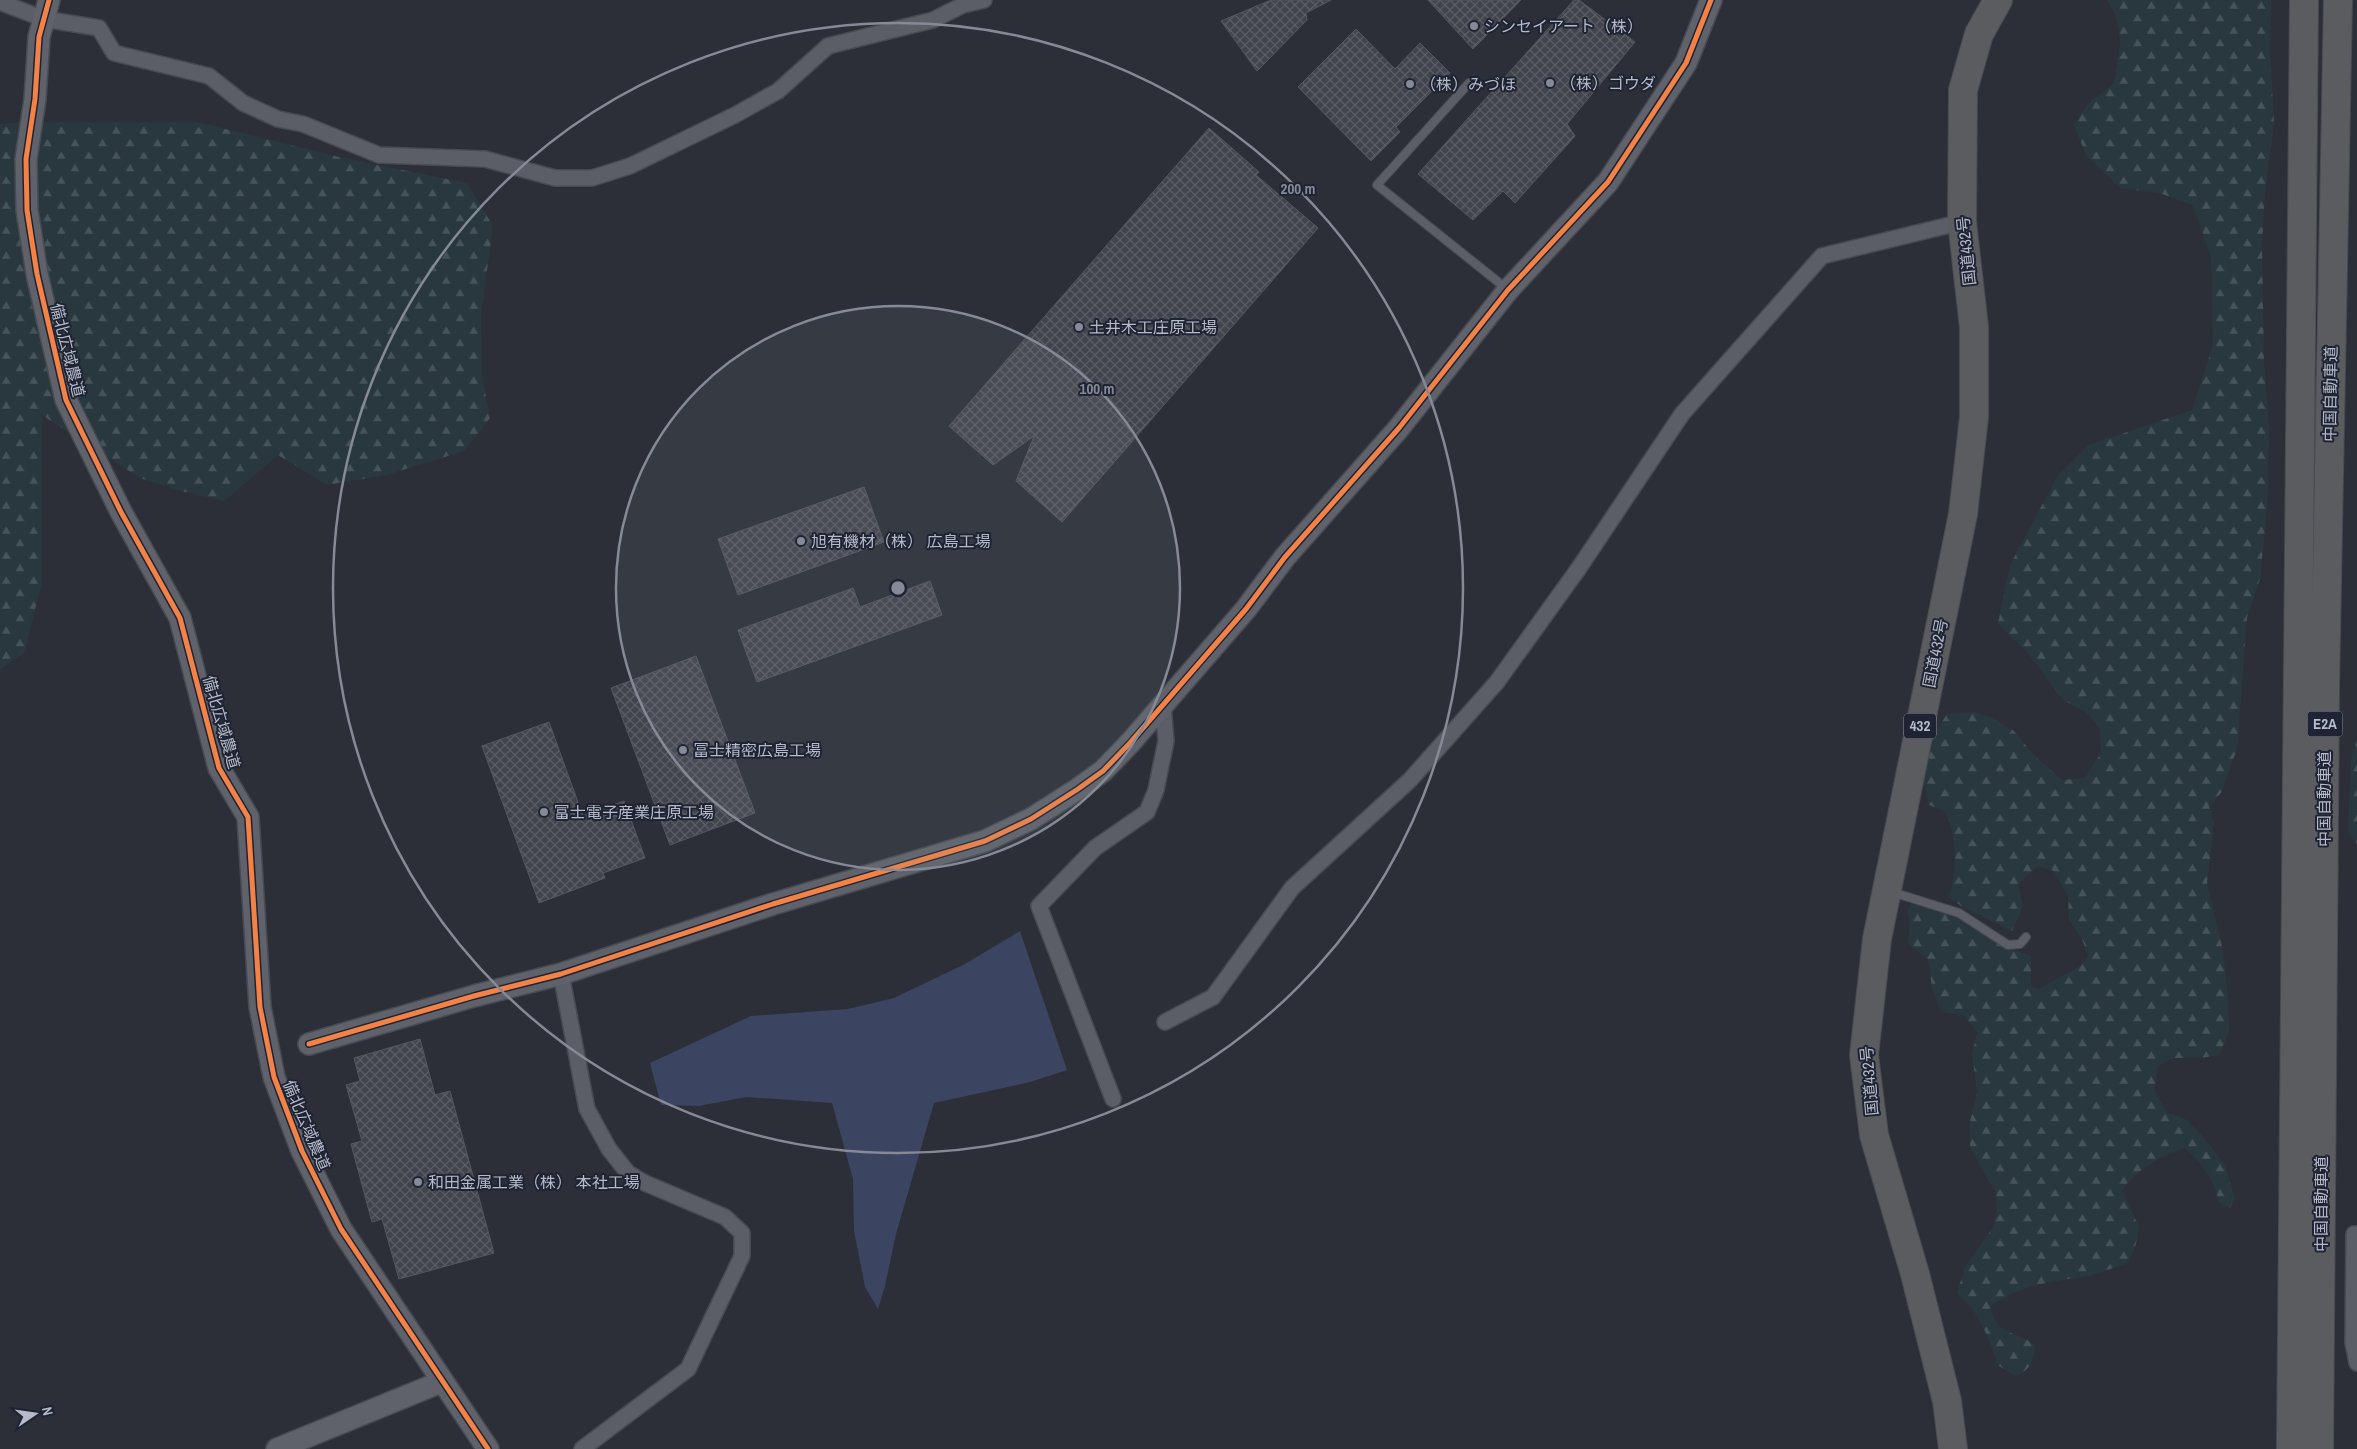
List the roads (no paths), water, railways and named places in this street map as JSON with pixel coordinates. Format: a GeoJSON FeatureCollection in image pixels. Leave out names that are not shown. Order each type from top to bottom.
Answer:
{"type":"FeatureCollection","features":[{"type":"Feature","properties":{"kind":"highway","name":"国道432号"},"geometry":{"type":"LineString","coordinates":[[1953,1449],[1947,1401],[1915,1274],[1874,1136],[1864,1055],[1878,939],[1963,514],[1974,417],[1974,327],[1962,222],[1961,155],[1963,90],[1980,34],[1998,0]]}},
{"type":"Feature","properties":{"kind":"highway","name":"中国自動車道"},"geometry":{"type":"LineString","coordinates":[[2291,1449],[2304,0]]}},
{"type":"Feature","properties":{"kind":"highway","name":"中国自動車道"},"geometry":{"type":"LineString","coordinates":[[2319,1449],[2326,666],[2338,0]]}},
{"type":"Feature","properties":{"kind":"street"},"geometry":{"type":"LineString","coordinates":[[0,2],[46,10],[99,28],[114,53],[209,76],[243,103],[278,119],[303,124],[380,155],[485,159],[555,178],[592,178],[630,166],[735,115],[778,91],[828,46],[933,20],[962,5],[984,0]]}},
{"type":"Feature","properties":{"kind":"street"},"geometry":{"type":"LineString","coordinates":[[309,1044],[474,996],[561,974],[773,904],[985,842],[1031,819],[1078,790],[1110,764],[1163,705],[1246,609],[1285,557],[1399,428],[1508,290],[1608,182],[1686,63],[1711,0]]}},
{"type":"Feature","properties":{"kind":"street","name":"備北広域農道"},"geometry":{"type":"LineString","coordinates":[[46,10],[39,37],[35,99],[26,158],[27,210],[37,274],[66,400],[121,512],[180,618],[219,768],[248,817],[260,1007],[274,1077],[302,1151],[341,1229],[441,1382],[488,1449]]}},
{"type":"Feature","properties":{"kind":"street"},"geometry":{"type":"LineString","coordinates":[[1165,1022],[1213,997],[1292,888],[1410,780],[1497,682],[1579,568],[1682,414],[1822,256],[1962,222]]}},
{"type":"Feature","properties":{"kind":"street"},"geometry":{"type":"LineString","coordinates":[[1113,1099],[1039,906],[1096,848],[1147,812],[1156,790],[1166,741],[1163,705]]}},
{"type":"Feature","properties":{"kind":"street"},"geometry":{"type":"LineString","coordinates":[[561,974],[587,1109],[609,1149],[628,1173],[645,1183],[725,1217],[742,1233],[742,1256],[688,1369],[582,1449]]}},
{"type":"Feature","properties":{"kind":"street"},"geometry":{"type":"LineString","coordinates":[[2357,1234],[2354,1234],[2353,1343],[2357,1363]]}},
{"type":"Feature","properties":{"kind":"street"},"geometry":{"type":"LineString","coordinates":[[277,1449],[441,1382]]}},
{"type":"Feature","properties":{"kind":"lane"},"geometry":{"type":"LineString","coordinates":[[1469,83],[1377,185],[1508,290]]}},
{"type":"Feature","properties":{"kind":"lane"},"geometry":{"type":"LineString","coordinates":[[1887,890],[1959,913],[2008,945],[2020,944],[2026,937]]}},
{"type":"Feature","properties":{"kind":"water"},"geometry":{"type":"Polygon","coordinates":[[[1020,931],[1067,1070],[1030,1082],[934,1103],[896,1234],[878,1309],[865,1287],[854,1231],[853,1179],[832,1103],[746,1097],[699,1106],[661,1105],[650,1063],[751,1016],[848,1009],[894,998],[965,964],[1020,931]]]}},
{"type":"Feature","properties":{"kind":"place","name":"シンセイアート（株）"},"geometry":{"type":"Point","coordinates":[1474,26]}},
{"type":"Feature","properties":{"kind":"place","name":"（株）ゴウダ"},"geometry":{"type":"Point","coordinates":[1550,83]}},
{"type":"Feature","properties":{"kind":"place","name":"（株）みづほ"},"geometry":{"type":"Point","coordinates":[1410,84]}},
{"type":"Feature","properties":{"kind":"place","name":"土井木工庄原工場"},"geometry":{"type":"Point","coordinates":[1079,327]}},
{"type":"Feature","properties":{"kind":"place","name":"旭有機材（株） 広島工場"},"geometry":{"type":"Point","coordinates":[801,541]}},
{"type":"Feature","properties":{"kind":"place","name":"冨士精密広島工場"},"geometry":{"type":"Point","coordinates":[683,750]}},
{"type":"Feature","properties":{"kind":"place","name":"富士電子産業庄原工場"},"geometry":{"type":"Point","coordinates":[544,812]}},
{"type":"Feature","properties":{"kind":"place","name":"和田金属工業（株） 本社工場"},"geometry":{"type":"Point","coordinates":[418,1182]}}]}
